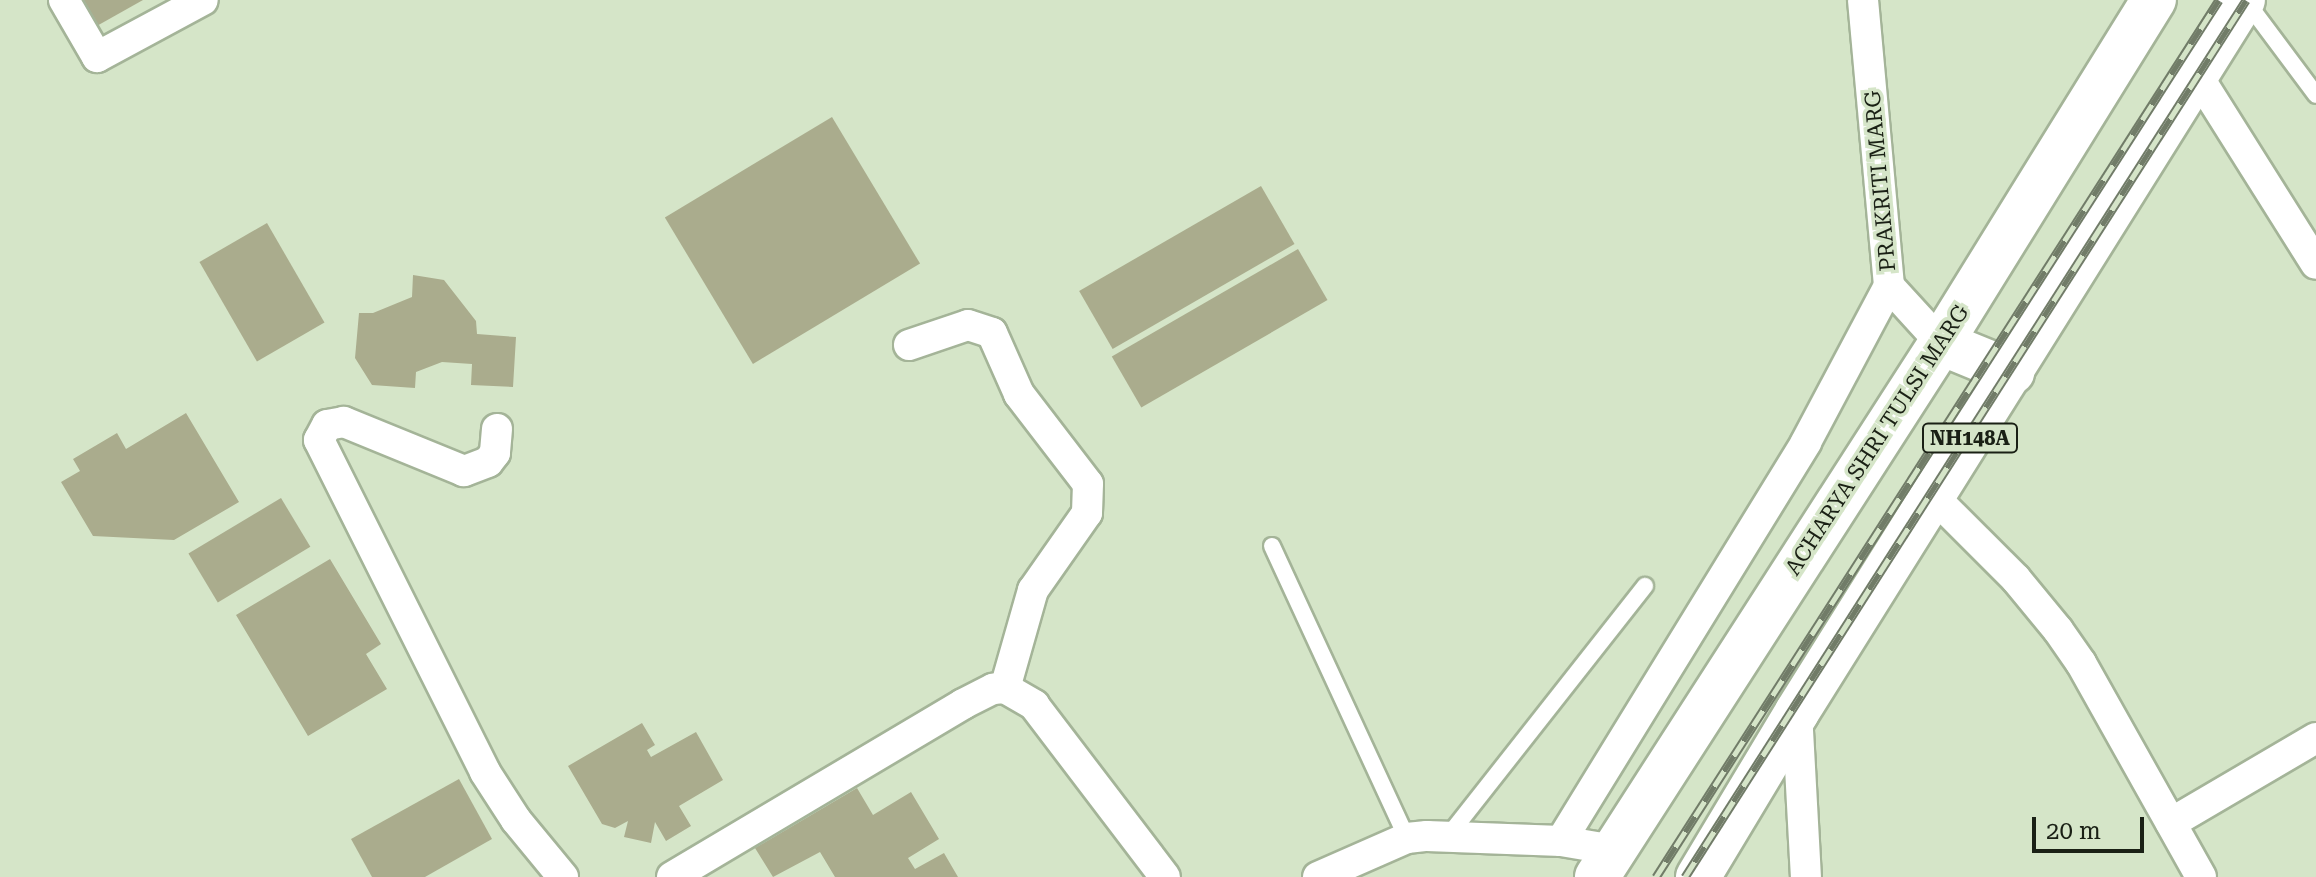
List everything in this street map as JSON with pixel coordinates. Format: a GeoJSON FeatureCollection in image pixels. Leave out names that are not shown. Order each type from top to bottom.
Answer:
{"type":"FeatureCollection","features":[{"type":"Feature","properties":{"kind":"highway","name":"ACHARYA SHRI TULSI MARG"},"geometry":{"type":"LineString","coordinates":[[1605,863],[1941,343],[2154,0]]}},
{"type":"Feature","properties":{"kind":"highway","name":"NH148A"},"geometry":{"type":"LineString","coordinates":[[1698,877],[1797,712],[2244,0]]}},
{"type":"Feature","properties":{"kind":"highway"},"geometry":{"type":"LineString","coordinates":[[1941,343],[2012,372]]}},
{"type":"Feature","properties":{"kind":"street"},"geometry":{"type":"LineString","coordinates":[[64,0],[97,57],[203,0]]}},
{"type":"Feature","properties":{"kind":"street","name":"PRAKRITI MARG"},"geometry":{"type":"LineString","coordinates":[[1863,0],[1889,286],[1941,343]]}},
{"type":"Feature","properties":{"kind":"street"},"geometry":{"type":"LineString","coordinates":[[2197,75],[2316,264]]}},
{"type":"Feature","properties":{"kind":"street"},"geometry":{"type":"LineString","coordinates":[[1561,841],[1806,442],[1889,286]]}},
{"type":"Feature","properties":{"kind":"street"},"geometry":{"type":"LineString","coordinates":[[909,345],[968,325],[987,329],[998,341],[1019,394],[1088,484],[1087,513],[1033,590],[1005,688]]}},
{"type":"Feature","properties":{"kind":"street"},"geometry":{"type":"LineString","coordinates":[[497,429],[495,453],[488,462],[464,471],[344,422],[327,425],[319,440],[485,772],[516,820],[563,877]]}},
{"type":"Feature","properties":{"kind":"street"},"geometry":{"type":"LineString","coordinates":[[1933,496],[2016,579],[2058,630],[2081,663],[2201,877]]}},
{"type":"Feature","properties":{"kind":"street"},"geometry":{"type":"LineString","coordinates":[[672,877],[723,865],[963,704],[993,689],[1005,688],[1034,705],[1165,877]]}},
{"type":"Feature","properties":{"kind":"street"},"geometry":{"type":"LineString","coordinates":[[1787,877],[1806,863],[1797,712]]}},
{"type":"Feature","properties":{"kind":"street"},"geometry":{"type":"LineString","coordinates":[[2171,823],[2316,738]]}},
{"type":"Feature","properties":{"kind":"street"},"geometry":{"type":"LineString","coordinates":[[1318,877],[1407,838],[1449,835],[1561,841],[1605,863]]}},
{"type":"Feature","properties":{"kind":"lane"},"geometry":{"type":"LineString","coordinates":[[2244,0],[2316,95]]}},
{"type":"Feature","properties":{"kind":"lane"},"geometry":{"type":"LineString","coordinates":[[1272,546],[1407,838]]}},
{"type":"Feature","properties":{"kind":"lane"},"geometry":{"type":"LineString","coordinates":[[1449,835],[1645,586]]}},
{"type":"Feature","properties":{"kind":"building"},"geometry":{"type":"Polygon","coordinates":[[[80,0],[143,0],[95,27],[80,0]]]}},
{"type":"Feature","properties":{"kind":"building"},"geometry":{"type":"Polygon","coordinates":[[[832,117],[920,264],[753,364],[665,217],[832,117]]]}},
{"type":"Feature","properties":{"kind":"building"},"geometry":{"type":"Polygon","coordinates":[[[1261,186],[1294,244],[1113,349],[1079,291],[1261,186]]]}},
{"type":"Feature","properties":{"kind":"building"},"geometry":{"type":"Polygon","coordinates":[[[267,223],[324,323],[257,362],[199,262],[267,223]]]}},
{"type":"Feature","properties":{"kind":"building"},"geometry":{"type":"Polygon","coordinates":[[[1298,249],[1328,300],[1141,408],[1112,356],[1298,249]]]}},
{"type":"Feature","properties":{"kind":"building"},"geometry":{"type":"Polygon","coordinates":[[[413,275],[444,280],[476,321],[477,334],[516,337],[513,387],[471,385],[472,364],[442,362],[416,372],[415,388],[372,385],[355,358],[359,313],[373,313],[412,297],[413,275]]]}},
{"type":"Feature","properties":{"kind":"building"},"geometry":{"type":"Polygon","coordinates":[[[186,413],[239,502],[174,540],[93,536],[61,482],[80,471],[73,459],[117,433],[126,449],[186,413]]]}},
{"type":"Feature","properties":{"kind":"building"},"geometry":{"type":"Polygon","coordinates":[[[281,498],[310,547],[218,602],[188,554],[281,498]]]}},
{"type":"Feature","properties":{"kind":"building"},"geometry":{"type":"Polygon","coordinates":[[[330,559],[381,644],[366,654],[387,689],[308,736],[236,615],[330,559]]]}},
{"type":"Feature","properties":{"kind":"building"},"geometry":{"type":"Polygon","coordinates":[[[642,723],[655,745],[647,750],[651,757],[696,732],[723,780],[679,806],[691,826],[666,841],[655,822],[651,843],[624,837],[628,821],[615,828],[602,824],[568,766],[642,723]]]}},
{"type":"Feature","properties":{"kind":"building"},"geometry":{"type":"Polygon","coordinates":[[[459,779],[492,839],[425,877],[372,877],[351,839],[459,779]]]}},
{"type":"Feature","properties":{"kind":"building"},"geometry":{"type":"Polygon","coordinates":[[[857,788],[873,815],[911,792],[939,839],[908,858],[915,869],[944,853],[958,877],[835,877],[820,852],[773,877],[755,848],[857,788]]]}},
{"type":"Feature","properties":{"kind":"railway"},"geometry":{"type":"LineString","coordinates":[[1656,877],[2219,0]]}},
{"type":"Feature","properties":{"kind":"railway"},"geometry":{"type":"LineString","coordinates":[[1685,877],[2246,0]]}}]}
